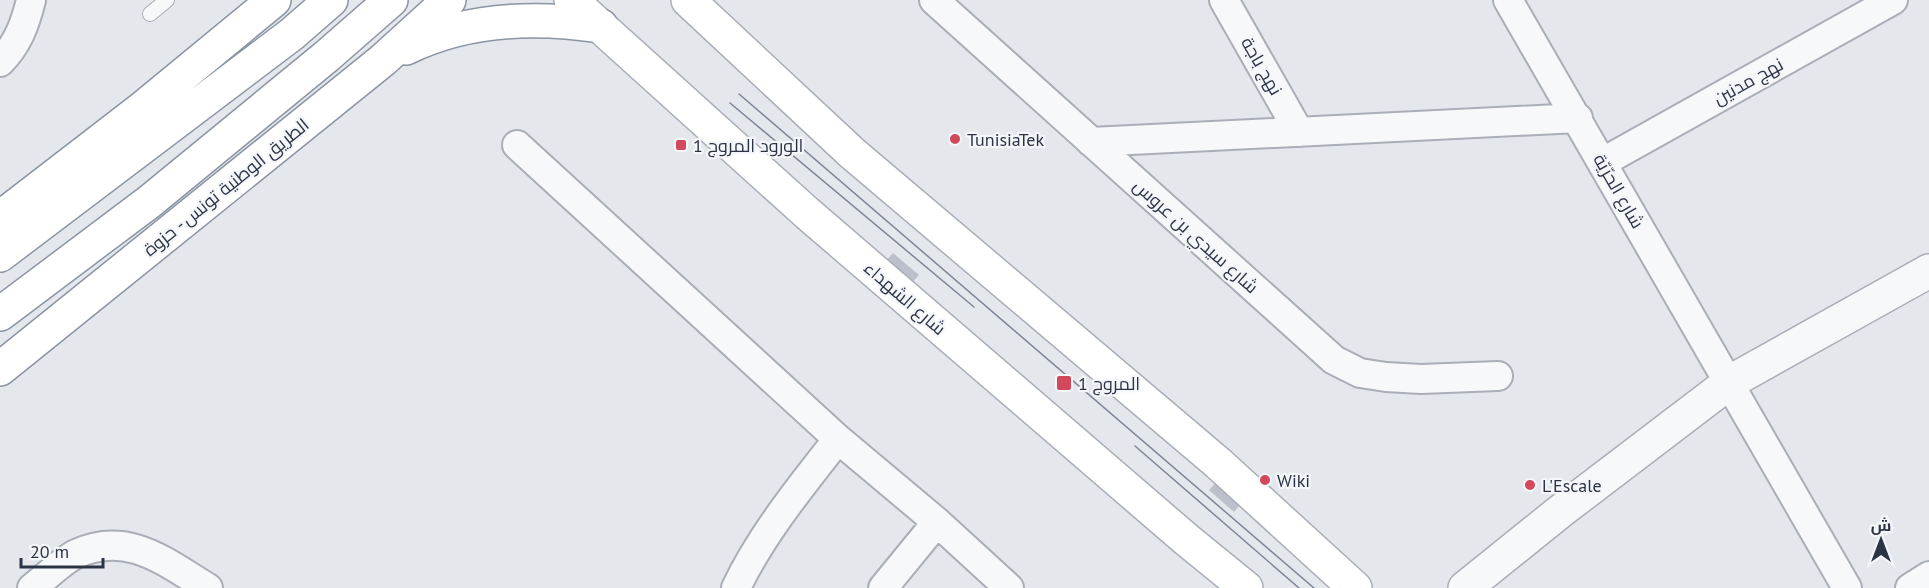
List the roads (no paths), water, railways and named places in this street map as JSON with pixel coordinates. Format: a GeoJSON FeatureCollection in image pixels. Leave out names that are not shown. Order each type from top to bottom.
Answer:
{"type":"FeatureCollection","features":[{"type":"Feature","properties":{"kind":"main road"},"geometry":{"type":"LineString","coordinates":[[0,218],[144,107],[274,0]]}},
{"type":"Feature","properties":{"kind":"main road"},"geometry":{"type":"LineString","coordinates":[[0,255],[292,34],[331,0]]}},
{"type":"Feature","properties":{"kind":"main road"},"geometry":{"type":"LineString","coordinates":[[0,314],[149,202],[327,56],[391,0]]}},
{"type":"Feature","properties":{"kind":"main road","name":"الطريق الوطنية تونس - حزوة"},"geometry":{"type":"LineString","coordinates":[[0,369],[383,60],[449,0]]}},
{"type":"Feature","properties":{"kind":"main road","name":"شارع الشهداء"},"geometry":{"type":"LineString","coordinates":[[571,0],[815,221],[1178,533],[1246,588]]}},
{"type":"Feature","properties":{"kind":"main road"},"geometry":{"type":"LineString","coordinates":[[688,0],[852,153],[1218,463],[1355,588]]}},
{"type":"Feature","properties":{"kind":"main road"},"geometry":{"type":"LineString","coordinates":[[383,60],[417,43],[453,31],[489,23],[527,20],[565,21],[601,27]]}},
{"type":"Feature","properties":{"kind":"street"},"geometry":{"type":"LineString","coordinates":[[0,62],[10,52],[25,24],[31,0]]}},
{"type":"Feature","properties":{"kind":"street","name":"شارع سيدي بن عروس"},"geometry":{"type":"LineString","coordinates":[[934,0],[1334,360],[1360,373],[1386,377],[1421,379],[1498,376]]}},
{"type":"Feature","properties":{"kind":"street","name":"نهج باجة"},"geometry":{"type":"LineString","coordinates":[[1224,0],[1299,132]]}},
{"type":"Feature","properties":{"kind":"street","name":"شارع الحرّيّة"},"geometry":{"type":"LineString","coordinates":[[1508,0],[1847,588]]}},
{"type":"Feature","properties":{"kind":"street","name":"نهج مدنين"},"geometry":{"type":"LineString","coordinates":[[1603,162],[1893,0]]}},
{"type":"Feature","properties":{"kind":"street"},"geometry":{"type":"LineString","coordinates":[[1091,142],[1578,118]]}},
{"type":"Feature","properties":{"kind":"street"},"geometry":{"type":"LineString","coordinates":[[517,145],[838,439],[937,522],[1009,588]]}},
{"type":"Feature","properties":{"kind":"street"},"geometry":{"type":"LineString","coordinates":[[1465,588],[1562,510],[1730,382],[1928,274]]}},
{"type":"Feature","properties":{"kind":"street"},"geometry":{"type":"LineString","coordinates":[[736,588],[746,567],[802,485],[838,439]]}},
{"type":"Feature","properties":{"kind":"street"},"geometry":{"type":"LineString","coordinates":[[883,588],[937,522]]}},
{"type":"Feature","properties":{"kind":"street"},"geometry":{"type":"LineString","coordinates":[[32,588],[75,554],[102,547],[126,545],[148,552],[208,588]]}},
{"type":"Feature","properties":{"kind":"street"},"geometry":{"type":"LineString","coordinates":[[1910,588],[1929,576]]}},
{"type":"Feature","properties":{"kind":"lane"},"geometry":{"type":"LineString","coordinates":[[150,14],[166,0]]}},
{"type":"Feature","properties":{"kind":"tram line"},"geometry":{"type":"LineString","coordinates":[[739,94],[1314,588]]}},
{"type":"Feature","properties":{"kind":"tram line"},"geometry":{"type":"LineString","coordinates":[[730,103],[974,307]]}},
{"type":"Feature","properties":{"kind":"tram line"},"geometry":{"type":"LineString","coordinates":[[1135,446],[1299,588]]}},
{"type":"Feature","properties":{"kind":"place","name":"TunisiaTek"},"geometry":{"type":"Point","coordinates":[955,139]}},
{"type":"Feature","properties":{"kind":"place","name":"الورود المروج 1"},"geometry":{"type":"Point","coordinates":[681,145]}},
{"type":"Feature","properties":{"kind":"place","name":"المروج 1"},"geometry":{"type":"Point","coordinates":[1064,383]}},
{"type":"Feature","properties":{"kind":"place","name":"Wiki"},"geometry":{"type":"Point","coordinates":[1265,480]}},
{"type":"Feature","properties":{"kind":"place","name":"L'Escale"},"geometry":{"type":"Point","coordinates":[1530,485]}}]}
